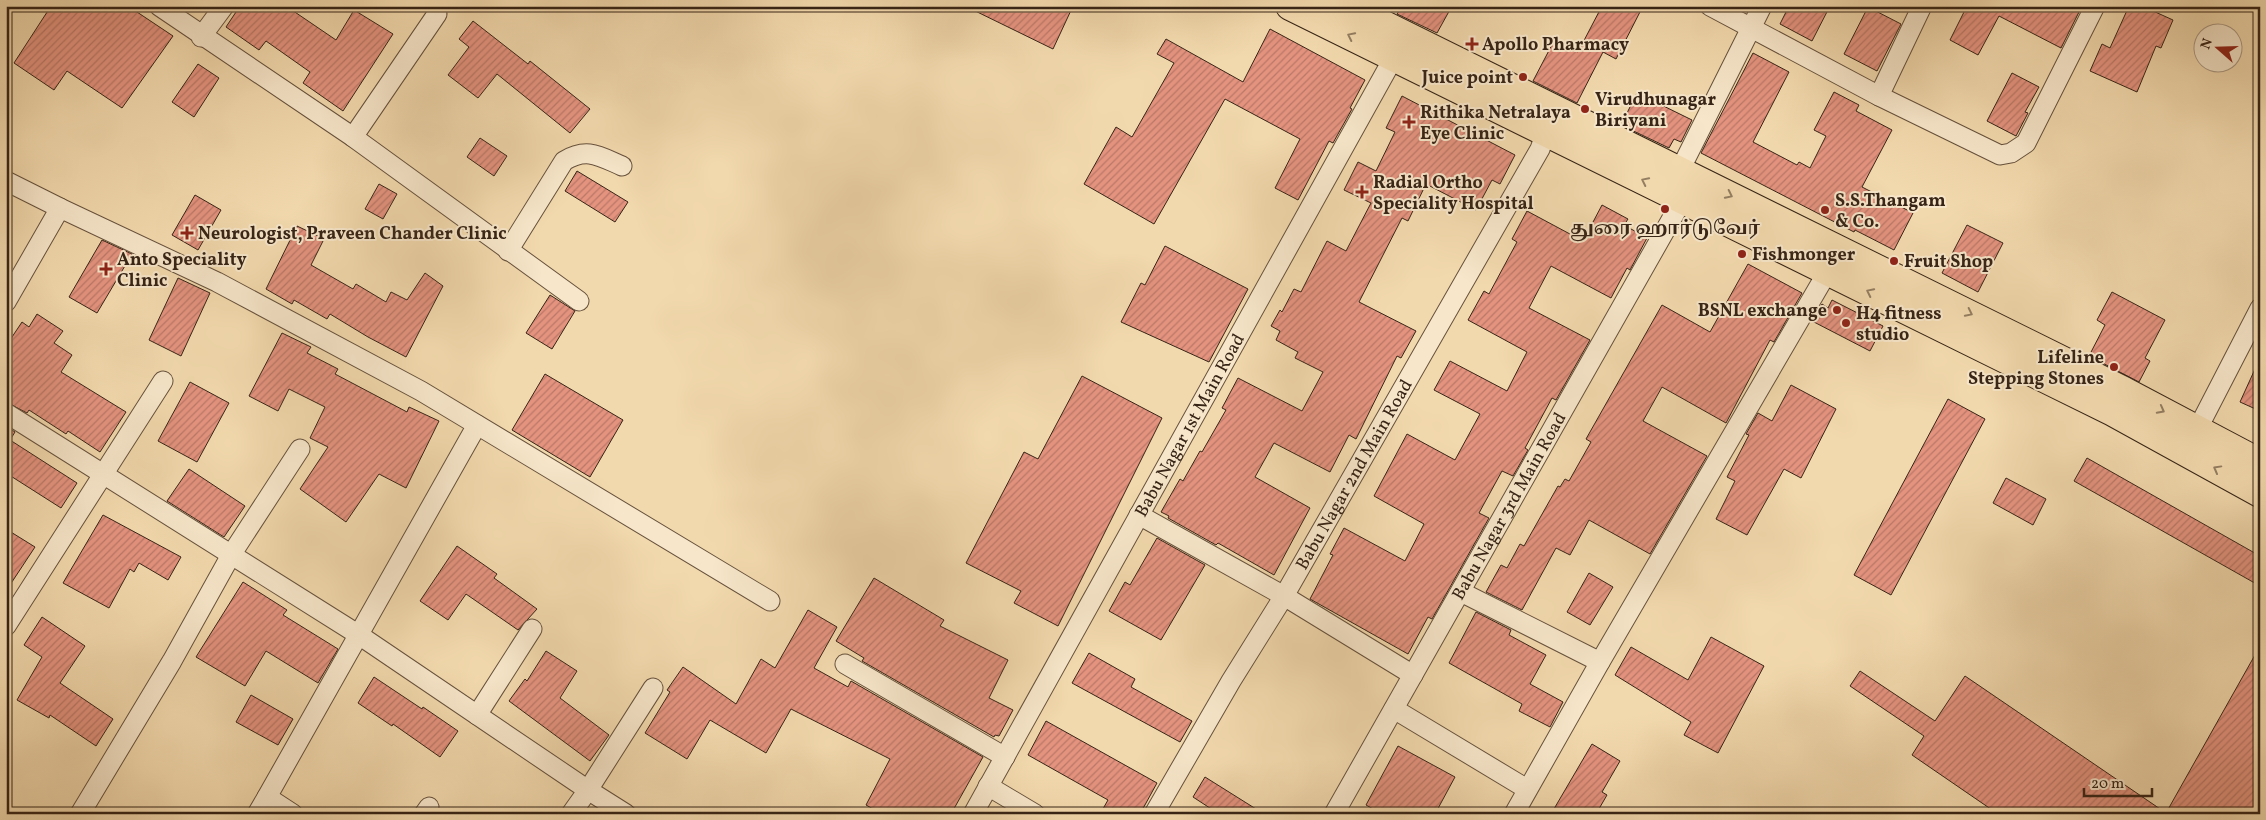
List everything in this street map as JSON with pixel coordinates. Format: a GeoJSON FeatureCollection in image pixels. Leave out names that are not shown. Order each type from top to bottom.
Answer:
{"type":"FeatureCollection","features":[{"type":"Feature","properties":{"kind":"main road"},"geometry":{"type":"LineString","coordinates":[[1290,6],[1400,47],[1686,183],[2119,401],[2260,492]]}},
{"type":"Feature","properties":{"kind":"main road"},"geometry":{"type":"LineString","coordinates":[[1346,6],[1400,47],[1546,132],[1686,183],[1828,271],[2119,401],[2197,430],[2260,464]]}},
{"type":"Feature","properties":{"kind":"street"},"geometry":{"type":"LineString","coordinates":[[159,6],[201,37],[353,137],[579,301]]}},
{"type":"Feature","properties":{"kind":"street"},"geometry":{"type":"LineString","coordinates":[[201,37],[224,6]]}},
{"type":"Feature","properties":{"kind":"street"},"geometry":{"type":"LineString","coordinates":[[1710,6],[1878,96],[2000,155],[2011,153],[2026,143],[2095,6]]}},
{"type":"Feature","properties":{"kind":"street","name":"Babu Nagar 3rd Main Road"},"geometry":{"type":"LineString","coordinates":[[1334,814],[1461,592],[1686,183],[1762,6]]}},
{"type":"Feature","properties":{"kind":"street"},"geometry":{"type":"LineString","coordinates":[[1878,96],[1922,6]]}},
{"type":"Feature","properties":{"kind":"street"},"geometry":{"type":"LineString","coordinates":[[353,137],[437,14]]}},
{"type":"Feature","properties":{"kind":"street","name":"Babu Nagar 1st Main Road"},"geometry":{"type":"LineString","coordinates":[[973,814],[1400,47]]}},
{"type":"Feature","properties":{"kind":"street","name":"Babu Nagar 2nd Main Road"},"geometry":{"type":"LineString","coordinates":[[1154,814],[1230,681],[1284,596],[1540,149],[1546,132]]}},
{"type":"Feature","properties":{"kind":"street"},"geometry":{"type":"LineString","coordinates":[[508,251],[564,161],[575,154],[585,153],[597,155],[622,166]]}},
{"type":"Feature","properties":{"kind":"street"},"geometry":{"type":"LineString","coordinates":[[6,181],[217,282],[421,391],[770,601]]}},
{"type":"Feature","properties":{"kind":"street"},"geometry":{"type":"LineString","coordinates":[[6,302],[60,208]]}},
{"type":"Feature","properties":{"kind":"street"},"geometry":{"type":"LineString","coordinates":[[1514,814],[1600,662],[1828,271]]}},
{"type":"Feature","properties":{"kind":"street"},"geometry":{"type":"LineString","coordinates":[[2197,430],[2260,308]]}},
{"type":"Feature","properties":{"kind":"street"},"geometry":{"type":"LineString","coordinates":[[6,626],[163,381]]}},
{"type":"Feature","properties":{"kind":"street"},"geometry":{"type":"LineString","coordinates":[[6,412],[359,635],[626,814]]}},
{"type":"Feature","properties":{"kind":"street"},"geometry":{"type":"LineString","coordinates":[[257,814],[477,425]]}},
{"type":"Feature","properties":{"kind":"street"},"geometry":{"type":"LineString","coordinates":[[80,814],[172,661],[231,555],[300,448]]}},
{"type":"Feature","properties":{"kind":"street"},"geometry":{"type":"LineString","coordinates":[[1139,514],[1284,596],[1413,675]]}},
{"type":"Feature","properties":{"kind":"street"},"geometry":{"type":"LineString","coordinates":[[1461,592],[1600,662]]}},
{"type":"Feature","properties":{"kind":"street"},"geometry":{"type":"LineString","coordinates":[[477,715],[532,629]]}},
{"type":"Feature","properties":{"kind":"street"},"geometry":{"type":"LineString","coordinates":[[845,664],[1005,757]]}},
{"type":"Feature","properties":{"kind":"street"},"geometry":{"type":"LineString","coordinates":[[571,814],[653,688]]}},
{"type":"Feature","properties":{"kind":"street"},"geometry":{"type":"LineString","coordinates":[[1394,709],[1527,789]]}},
{"type":"Feature","properties":{"kind":"street"},"geometry":{"type":"LineString","coordinates":[[988,786],[1035,814]]}},
{"type":"Feature","properties":{"kind":"street"},"geometry":{"type":"LineString","coordinates":[[267,797],[293,814]]}},
{"type":"Feature","properties":{"kind":"building"},"geometry":{"type":"Polygon","coordinates":[[[51,6],[128,6],[173,36],[122,108],[67,71],[54,90],[14,63],[51,6]]]}},
{"type":"Feature","properties":{"kind":"building"},"geometry":{"type":"Polygon","coordinates":[[[240,6],[286,6],[336,40],[354,10],[393,34],[343,111],[303,83],[310,72],[266,41],[259,50],[226,27],[240,6]]]}},
{"type":"Feature","properties":{"kind":"building"},"geometry":{"type":"Polygon","coordinates":[[[965,6],[1073,6],[1053,49],[965,6]]]}},
{"type":"Feature","properties":{"kind":"building"},"geometry":{"type":"Polygon","coordinates":[[[1402,6],[1452,6],[1437,33],[1397,14],[1402,6]]]}},
{"type":"Feature","properties":{"kind":"building"},"geometry":{"type":"Polygon","coordinates":[[[1602,6],[1643,6],[1616,59],[1603,52],[1577,103],[1533,81],[1555,39],[1578,52],[1602,6]]]}},
{"type":"Feature","properties":{"kind":"building"},"geometry":{"type":"Polygon","coordinates":[[[1789,6],[1830,6],[1812,41],[1780,24],[1789,6]]]}},
{"type":"Feature","properties":{"kind":"building"},"geometry":{"type":"Polygon","coordinates":[[[1967,6],[2082,6],[2061,48],[1999,16],[1978,55],[1950,40],[1967,6]]]}},
{"type":"Feature","properties":{"kind":"building"},"geometry":{"type":"Polygon","coordinates":[[[2129,6],[2142,6],[2173,20],[2161,48],[2156,46],[2137,92],[2090,71],[2102,44],[2110,48],[2129,6]]]}},
{"type":"Feature","properties":{"kind":"building"},"geometry":{"type":"Polygon","coordinates":[[[1868,7],[1901,24],[1877,71],[1844,54],[1868,7]]]}},
{"type":"Feature","properties":{"kind":"building"},"geometry":{"type":"Polygon","coordinates":[[[473,21],[528,64],[530,61],[590,109],[570,133],[497,74],[478,98],[448,75],[469,47],[459,39],[473,21]]]}},
{"type":"Feature","properties":{"kind":"building"},"geometry":{"type":"Polygon","coordinates":[[[1270,29],[1365,80],[1350,108],[1352,109],[1333,143],[1329,141],[1298,200],[1275,188],[1300,139],[1225,99],[1154,224],[1084,184],[1116,127],[1132,137],[1174,63],[1157,54],[1166,39],[1243,82],[1270,29]]]}},
{"type":"Feature","properties":{"kind":"building"},"geometry":{"type":"Polygon","coordinates":[[[1753,53],[1789,72],[1753,142],[1797,165],[1799,162],[1810,168],[1826,136],[1814,130],[1834,92],[1859,105],[1856,111],[1892,130],[1862,187],[1913,213],[1894,250],[1855,230],[1854,232],[1701,153],[1753,53]]]}},
{"type":"Feature","properties":{"kind":"building"},"geometry":{"type":"Polygon","coordinates":[[[198,64],[219,78],[194,117],[172,102],[198,64]]]}},
{"type":"Feature","properties":{"kind":"building"},"geometry":{"type":"Polygon","coordinates":[[[2012,73],[2039,87],[2025,112],[2028,113],[2016,136],[1987,121],[2012,73]]]}},
{"type":"Feature","properties":{"kind":"building"},"geometry":{"type":"Polygon","coordinates":[[[1637,93],[1692,120],[1681,142],[1674,139],[1669,148],[1621,125],[1637,93]]]}},
{"type":"Feature","properties":{"kind":"building"},"geometry":{"type":"Polygon","coordinates":[[[1402,96],[1515,155],[1500,184],[1492,180],[1476,210],[1426,184],[1408,221],[1402,218],[1359,302],[1416,331],[1401,358],[1397,356],[1356,439],[1349,435],[1330,472],[1274,443],[1255,477],[1310,508],[1274,575],[1218,543],[1216,545],[1168,518],[1169,516],[1161,512],[1180,479],[1183,481],[1200,451],[1202,452],[1226,410],[1222,408],[1238,378],[1302,411],[1323,372],[1295,358],[1298,352],[1276,340],[1280,331],[1271,326],[1280,310],[1282,312],[1294,289],[1301,292],[1327,241],[1346,251],[1371,203],[1344,190],[1358,162],[1376,171],[1395,132],[1386,128],[1402,96]]]}},
{"type":"Feature","properties":{"kind":"building"},"geometry":{"type":"Polygon","coordinates":[[[480,138],[507,156],[494,176],[467,157],[480,138]]]}},
{"type":"Feature","properties":{"kind":"building"},"geometry":{"type":"Polygon","coordinates":[[[577,171],[628,202],[615,222],[565,191],[577,171]]]}},
{"type":"Feature","properties":{"kind":"building"},"geometry":{"type":"Polygon","coordinates":[[[379,184],[397,194],[383,219],[365,209],[379,184]]]}},
{"type":"Feature","properties":{"kind":"building"},"geometry":{"type":"Polygon","coordinates":[[[195,195],[221,210],[198,250],[172,235],[195,195]]]}},
{"type":"Feature","properties":{"kind":"building"},"geometry":{"type":"Polygon","coordinates":[[[1602,205],[1628,219],[1624,225],[1647,238],[1630,270],[1627,268],[1611,298],[1551,266],[1529,308],[1590,340],[1556,400],[1552,398],[1525,448],[1528,450],[1513,476],[1502,471],[1479,513],[1489,518],[1432,619],[1428,617],[1408,654],[1310,599],[1333,555],[1330,554],[1344,528],[1405,561],[1424,524],[1374,496],[1407,434],[1455,460],[1480,414],[1434,390],[1450,361],[1507,391],[1527,352],[1468,320],[1484,291],[1489,294],[1517,242],[1512,239],[1527,211],[1583,241],[1602,205]]]}},
{"type":"Feature","properties":{"kind":"building"},"geometry":{"type":"Polygon","coordinates":[[[1967,225],[2003,243],[1978,292],[1942,273],[1967,225]]]}},
{"type":"Feature","properties":{"kind":"building"},"geometry":{"type":"Polygon","coordinates":[[[297,226],[324,239],[311,265],[353,289],[356,284],[386,302],[391,292],[407,300],[425,273],[443,286],[406,357],[330,314],[327,319],[294,300],[292,304],[266,289],[297,226]]]}},
{"type":"Feature","properties":{"kind":"building"},"geometry":{"type":"Polygon","coordinates":[[[102,240],[132,254],[97,313],[69,297],[102,240]]]}},
{"type":"Feature","properties":{"kind":"building"},"geometry":{"type":"Polygon","coordinates":[[[1165,246],[1248,289],[1209,362],[1121,322],[1141,283],[1145,285],[1165,246]]]}},
{"type":"Feature","properties":{"kind":"building"},"geometry":{"type":"Polygon","coordinates":[[[1748,264],[1802,293],[1774,342],[1770,340],[1726,423],[1662,387],[1643,421],[1707,456],[1650,554],[1589,520],[1570,555],[1556,548],[1522,610],[1486,592],[1501,565],[1507,568],[1520,544],[1524,546],[1558,486],[1560,487],[1565,479],[1569,481],[1591,442],[1586,439],[1662,305],[1710,332],[1748,264]]]}},
{"type":"Feature","properties":{"kind":"building"},"geometry":{"type":"Polygon","coordinates":[[[178,278],[210,293],[181,356],[149,340],[178,278]]]}},
{"type":"Feature","properties":{"kind":"building"},"geometry":{"type":"Polygon","coordinates":[[[2112,292],[2165,320],[2145,358],[2150,361],[2139,382],[2089,356],[2105,325],[2097,320],[2112,292]]]}},
{"type":"Feature","properties":{"kind":"building"},"geometry":{"type":"Polygon","coordinates":[[[550,295],[575,311],[552,349],[526,333],[550,295]]]}},
{"type":"Feature","properties":{"kind":"building"},"geometry":{"type":"Polygon","coordinates":[[[1832,300],[1883,326],[1870,351],[1812,321],[1822,304],[1828,308],[1832,300]]]}},
{"type":"Feature","properties":{"kind":"building"},"geometry":{"type":"Polygon","coordinates":[[[37,314],[63,331],[54,343],[72,355],[61,372],[126,412],[100,452],[68,431],[66,434],[29,410],[27,413],[6,402],[6,346],[22,322],[29,327],[37,314]]]}},
{"type":"Feature","properties":{"kind":"building"},"geometry":{"type":"Polygon","coordinates":[[[282,333],[311,347],[307,353],[338,369],[335,374],[407,412],[409,407],[439,421],[406,488],[379,474],[346,522],[300,489],[328,447],[310,438],[325,407],[289,389],[278,411],[249,396],[282,333]]]}},
{"type":"Feature","properties":{"kind":"building"},"geometry":{"type":"Polygon","coordinates":[[[2260,358],[2260,411],[2240,402],[2260,358]]]}},
{"type":"Feature","properties":{"kind":"building"},"geometry":{"type":"Polygon","coordinates":[[[545,374],[623,420],[590,477],[512,430],[545,374]]]}},
{"type":"Feature","properties":{"kind":"building"},"geometry":{"type":"Polygon","coordinates":[[[1082,376],[1162,418],[1058,626],[1014,603],[1021,591],[966,563],[1024,452],[1038,459],[1082,376]]]}},
{"type":"Feature","properties":{"kind":"building"},"geometry":{"type":"Polygon","coordinates":[[[190,382],[229,403],[197,462],[158,441],[190,382]]]}},
{"type":"Feature","properties":{"kind":"building"},"geometry":{"type":"Polygon","coordinates":[[[1791,385],[1836,409],[1801,478],[1784,469],[1747,535],[1716,519],[1735,481],[1727,477],[1749,435],[1746,434],[1758,413],[1772,421],[1791,385]]]}},
{"type":"Feature","properties":{"kind":"building"},"geometry":{"type":"Polygon","coordinates":[[[1948,399],[1985,419],[1891,595],[1854,575],[1948,399]]]}},
{"type":"Feature","properties":{"kind":"building"},"geometry":{"type":"Polygon","coordinates":[[[6,426],[15,432],[10,440],[77,483],[61,508],[6,473],[6,426]]]}},
{"type":"Feature","properties":{"kind":"building"},"geometry":{"type":"Polygon","coordinates":[[[2087,458],[2260,556],[2260,586],[2074,481],[2087,458]]]}},
{"type":"Feature","properties":{"kind":"building"},"geometry":{"type":"Polygon","coordinates":[[[189,469],[245,506],[224,537],[167,501],[189,469]]]}},
{"type":"Feature","properties":{"kind":"building"},"geometry":{"type":"Polygon","coordinates":[[[2006,478],[2046,499],[2033,525],[1993,503],[2006,478]]]}},
{"type":"Feature","properties":{"kind":"building"},"geometry":{"type":"Polygon","coordinates":[[[103,515],[181,557],[168,580],[139,563],[134,572],[130,569],[109,608],[63,583],[103,515]]]}},
{"type":"Feature","properties":{"kind":"building"},"geometry":{"type":"Polygon","coordinates":[[[6,529],[35,547],[6,591],[6,529]]]}},
{"type":"Feature","properties":{"kind":"building"},"geometry":{"type":"Polygon","coordinates":[[[1157,538],[1205,565],[1161,640],[1109,611],[1125,582],[1130,585],[1157,538]]]}},
{"type":"Feature","properties":{"kind":"building"},"geometry":{"type":"Polygon","coordinates":[[[457,546],[497,574],[494,578],[537,609],[518,630],[466,594],[448,620],[420,601],[457,546]]]}},
{"type":"Feature","properties":{"kind":"building"},"geometry":{"type":"Polygon","coordinates":[[[1589,573],[1613,587],[1590,625],[1567,612],[1589,573]]]}},
{"type":"Feature","properties":{"kind":"building"},"geometry":{"type":"Polygon","coordinates":[[[874,578],[944,620],[940,626],[1008,660],[989,698],[1013,710],[999,736],[995,735],[994,737],[862,661],[864,658],[836,641],[874,578]]]}},
{"type":"Feature","properties":{"kind":"building"},"geometry":{"type":"Polygon","coordinates":[[[243,582],[287,610],[283,615],[338,649],[318,683],[266,651],[245,686],[196,657],[243,582]]]}},
{"type":"Feature","properties":{"kind":"building"},"geometry":{"type":"Polygon","coordinates":[[[808,610],[837,627],[814,668],[848,687],[851,681],[983,757],[951,814],[882,814],[866,805],[890,759],[791,709],[766,753],[710,720],[687,759],[645,733],[670,692],[667,690],[683,667],[736,704],[761,659],[775,668],[808,610]]]}},
{"type":"Feature","properties":{"kind":"building"},"geometry":{"type":"Polygon","coordinates":[[[1476,612],[1511,630],[1509,635],[1546,655],[1530,684],[1563,702],[1550,727],[1519,711],[1522,704],[1449,663],[1476,612]]]}},
{"type":"Feature","properties":{"kind":"building"},"geometry":{"type":"Polygon","coordinates":[[[42,617],[85,646],[60,683],[113,719],[96,746],[50,715],[49,718],[17,700],[42,657],[24,645],[42,617]]]}},
{"type":"Feature","properties":{"kind":"building"},"geometry":{"type":"Polygon","coordinates":[[[1711,637],[1764,666],[1718,753],[1684,735],[1691,722],[1615,675],[1631,647],[1688,680],[1711,637]]]}},
{"type":"Feature","properties":{"kind":"building"},"geometry":{"type":"Polygon","coordinates":[[[2260,646],[2260,814],[1998,814],[1912,755],[1924,736],[1850,686],[1860,671],[1935,721],[1965,676],[2166,813],[2260,646]]]}},
{"type":"Feature","properties":{"kind":"building"},"geometry":{"type":"Polygon","coordinates":[[[546,651],[577,671],[560,698],[609,735],[590,761],[509,701],[525,679],[527,681],[546,651]]]}},
{"type":"Feature","properties":{"kind":"building"},"geometry":{"type":"Polygon","coordinates":[[[1089,653],[1135,679],[1131,687],[1192,721],[1180,742],[1072,683],[1089,653]]]}},
{"type":"Feature","properties":{"kind":"building"},"geometry":{"type":"Polygon","coordinates":[[[374,677],[458,731],[440,757],[393,724],[392,726],[358,703],[374,677]]]}},
{"type":"Feature","properties":{"kind":"building"},"geometry":{"type":"Polygon","coordinates":[[[251,695],[293,719],[278,745],[236,722],[251,695]]]}},
{"type":"Feature","properties":{"kind":"building"},"geometry":{"type":"Polygon","coordinates":[[[1046,721],[1157,783],[1140,814],[1100,814],[1108,800],[1028,755],[1046,721]]]}},
{"type":"Feature","properties":{"kind":"building"},"geometry":{"type":"Polygon","coordinates":[[[1592,744],[1620,761],[1602,792],[1607,795],[1596,814],[1551,814],[1592,744]]]}},
{"type":"Feature","properties":{"kind":"building"},"geometry":{"type":"Polygon","coordinates":[[[1398,746],[1455,777],[1435,814],[1382,814],[1366,805],[1398,746]]]}},
{"type":"Feature","properties":{"kind":"building"},"geometry":{"type":"Polygon","coordinates":[[[1205,777],[1264,814],[1219,814],[1193,797],[1205,777]]]}},
{"type":"Feature","properties":{"kind":"place","name":"Apollo Pharmacy"},"geometry":{"type":"Point","coordinates":[1472,44]}},
{"type":"Feature","properties":{"kind":"place","name":"Juice point"},"geometry":{"type":"Point","coordinates":[1523,77]}},
{"type":"Feature","properties":{"kind":"place","name":"Virudhunagar Biriyani"},"geometry":{"type":"Point","coordinates":[1585,109]}},
{"type":"Feature","properties":{"kind":"place","name":"Rithika Netralaya Eye Clinic"},"geometry":{"type":"Point","coordinates":[1409,122]}},
{"type":"Feature","properties":{"kind":"place","name":"Radial Ortho Speciality Hospital"},"geometry":{"type":"Point","coordinates":[1362,192]}},
{"type":"Feature","properties":{"kind":"place","name":"துரை ஹார்டுவேர்"},"geometry":{"type":"Point","coordinates":[1665,209]}},
{"type":"Feature","properties":{"kind":"place","name":"S.S.Thangam & Co."},"geometry":{"type":"Point","coordinates":[1825,210]}},
{"type":"Feature","properties":{"kind":"place","name":"Neurologist, Praveen Chander Clinic"},"geometry":{"type":"Point","coordinates":[187,233]}},
{"type":"Feature","properties":{"kind":"place","name":"Fishmonger"},"geometry":{"type":"Point","coordinates":[1742,254]}},
{"type":"Feature","properties":{"kind":"place","name":"Fruit Shop"},"geometry":{"type":"Point","coordinates":[1894,261]}},
{"type":"Feature","properties":{"kind":"place","name":"Anto Speciality Clinic"},"geometry":{"type":"Point","coordinates":[106,269]}},
{"type":"Feature","properties":{"kind":"place","name":"BSNL exchange"},"geometry":{"type":"Point","coordinates":[1837,310]}},
{"type":"Feature","properties":{"kind":"place","name":"H4 fitness studio"},"geometry":{"type":"Point","coordinates":[1846,323]}},
{"type":"Feature","properties":{"kind":"place","name":"Lifeline Stepping Stones"},"geometry":{"type":"Point","coordinates":[2114,367]}}]}
